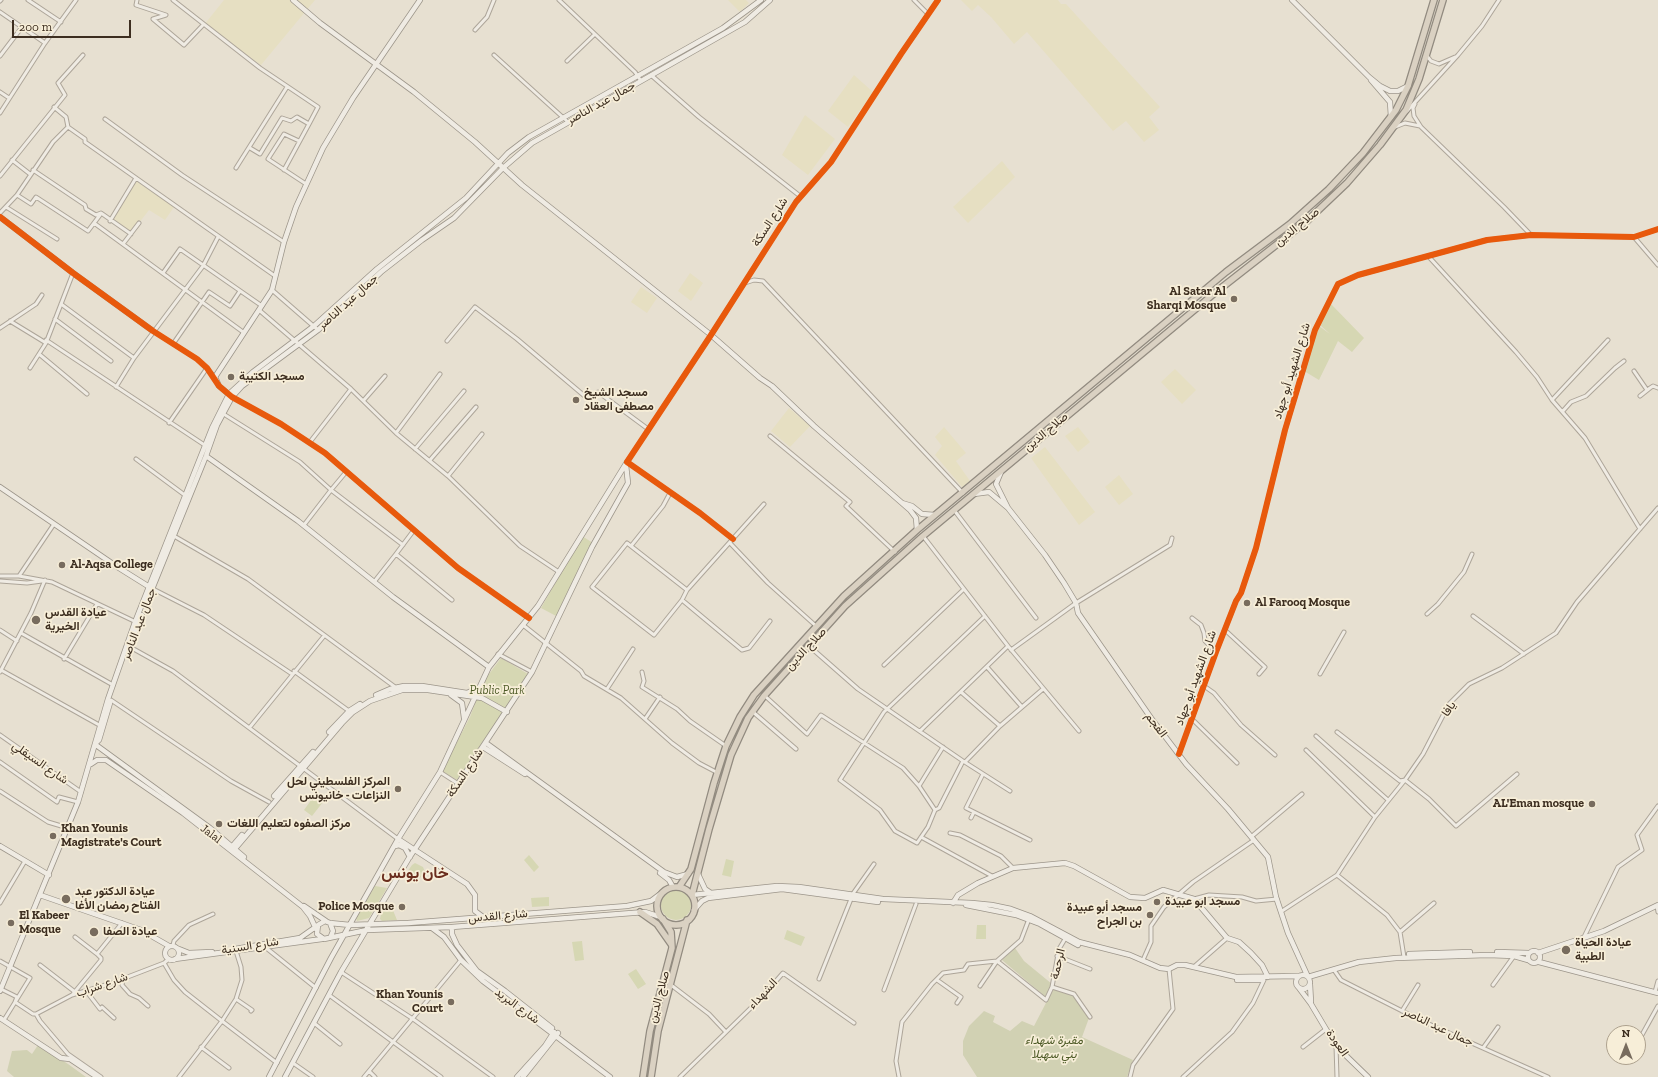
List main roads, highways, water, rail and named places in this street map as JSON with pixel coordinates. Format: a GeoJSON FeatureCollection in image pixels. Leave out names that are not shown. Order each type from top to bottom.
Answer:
{"type":"FeatureCollection","features":[{"type":"Feature","properties":{"kind":"highway","name":"صلاح الدين"},"geometry":{"type":"LineString","coordinates":[[676,887],[688,874],[695,858],[714,783],[726,746],[740,716],[754,695],[844,596],[895,552],[917,530],[1226,272],[1325,194],[1354,163],[1391,117],[1408,86],[1434,0]]}},
{"type":"Feature","properties":{"kind":"highway","name":"صلاح الدين"},"geometry":{"type":"LineString","coordinates":[[692,895],[709,829],[731,755],[742,731],[764,696],[808,646],[849,603],[923,536],[1110,379],[1234,277],[1308,220],[1329,201],[1370,157],[1395,127],[1402,116],[1415,90],[1427,56],[1443,0]]}},
{"type":"Feature","properties":{"kind":"highway"},"geometry":{"type":"LineString","coordinates":[[1325,194],[1325,199],[1329,201]]}},
{"type":"Feature","properties":{"kind":"highway"},"geometry":{"type":"LineString","coordinates":[[1304,212],[1309,214],[1308,220]]}},
{"type":"Feature","properties":{"kind":"highway"},"geometry":{"type":"LineString","coordinates":[[1106,373],[1106,377],[1110,379]]}},
{"type":"Feature","properties":{"kind":"highway"},"geometry":{"type":"LineString","coordinates":[[864,579],[868,579],[870,585]]}},
{"type":"Feature","properties":{"kind":"highway"},"geometry":{"type":"LineString","coordinates":[[844,596],[844,600],[849,603]]}},
{"type":"Feature","properties":{"kind":"highway"},"geometry":{"type":"LineString","coordinates":[[676,887],[686,890],[692,895],[694,910],[687,920],[676,924],[662,918],[657,904],[663,892],[676,887]]}},
{"type":"Feature","properties":{"kind":"highway"},"geometry":{"type":"LineString","coordinates":[[640,912],[657,924],[672,946]]}},
{"type":"Feature","properties":{"kind":"highway","name":"صلاح الدين"},"geometry":{"type":"LineString","coordinates":[[643,1077],[647,1044],[672,946],[670,932],[662,918]]}},
{"type":"Feature","properties":{"kind":"highway","name":"صلاح الدين"},"geometry":{"type":"LineString","coordinates":[[651,1077],[656,1039],[687,920]]}},
{"type":"Feature","properties":{"kind":"highway"},"geometry":{"type":"LineString","coordinates":[[660,993],[668,995]]}},
{"type":"Feature","properties":{"kind":"main road"},"geometry":{"type":"LineString","coordinates":[[293,0],[320,23],[377,64],[419,97],[522,185],[711,335],[760,378],[772,386],[814,426],[901,502],[916,518],[917,530]]}},
{"type":"Feature","properties":{"kind":"main road"},"geometry":{"type":"LineString","coordinates":[[231,396],[219,386],[215,377],[243,332],[272,290],[284,242],[306,184],[332,131],[420,0]]}},
{"type":"Feature","properties":{"kind":"main road","name":"جمال عبد الناصر"},"geometry":{"type":"LineString","coordinates":[[151,588],[174,536],[187,497],[206,456],[212,428],[231,396],[248,380],[316,328],[422,240],[454,218],[503,168],[532,143],[722,28],[761,0]]}},
{"type":"Feature","properties":{"kind":"main road","name":"جمال عبد الناصر"},"geometry":{"type":"LineString","coordinates":[[316,328],[377,268],[470,194],[498,164],[529,137],[562,117],[651,75],[745,22],[770,0]]}},
{"type":"Feature","properties":{"kind":"main road"},"geometry":{"type":"LineString","coordinates":[[1292,0],[1369,77],[1390,102],[1391,117]]}},
{"type":"Feature","properties":{"kind":"main road"},"geometry":{"type":"LineString","coordinates":[[1369,77],[1390,91],[1398,91],[1408,86]]}},
{"type":"Feature","properties":{"kind":"main road"},"geometry":{"type":"LineString","coordinates":[[0,217],[73,274],[153,331]]}},
{"type":"Feature","properties":{"kind":"main road","name":"جمال عبد الناصر"},"geometry":{"type":"LineString","coordinates":[[0,990],[78,802],[96,744],[99,740],[101,726],[114,685],[137,622],[207,447],[231,396]]}},
{"type":"Feature","properties":{"kind":"main road"},"geometry":{"type":"LineString","coordinates":[[206,456],[304,525],[374,582],[489,667]]}},
{"type":"Feature","properties":{"kind":"main road","name":"شارع السكة"},"geometry":{"type":"LineString","coordinates":[[270,1077],[316,988],[394,846],[440,772],[489,667],[498,653],[529,618],[627,462],[626,469],[628,483],[589,554],[532,672],[507,712],[457,783],[410,857],[341,972],[285,1077]]}},
{"type":"Feature","properties":{"kind":"main road"},"geometry":{"type":"LineString","coordinates":[[1002,470],[996,484],[1008,508]]}},
{"type":"Feature","properties":{"kind":"main road"},"geometry":{"type":"LineString","coordinates":[[0,487],[151,588]]}},
{"type":"Feature","properties":{"kind":"main road"},"geometry":{"type":"LineString","coordinates":[[973,495],[989,492],[1008,508]]}},
{"type":"Feature","properties":{"kind":"main road"},"geometry":{"type":"LineString","coordinates":[[901,502],[912,506],[922,514],[936,515]]}},
{"type":"Feature","properties":{"kind":"main road","name":"الفجم"},"geometry":{"type":"LineString","coordinates":[[1008,508],[1045,555],[1076,603],[1078,613],[1151,718],[1179,754],[1268,857],[1277,899],[1288,933],[1308,977]]}},
{"type":"Feature","properties":{"kind":"main road","name":"جمال عبد الناصر"},"geometry":{"type":"LineString","coordinates":[[101,726],[111,700],[114,685],[130,647],[137,622]]}},
{"type":"Feature","properties":{"kind":"main road"},"geometry":{"type":"LineString","coordinates":[[233,849],[349,711],[371,697],[395,687],[422,686],[467,693],[475,691],[480,687]]}},
{"type":"Feature","properties":{"kind":"main road"},"geometry":{"type":"LineString","coordinates":[[233,849],[269,802],[342,723],[353,712],[370,701],[402,690],[428,690],[484,699],[507,712]]}},
{"type":"Feature","properties":{"kind":"main road"},"geometry":{"type":"LineString","coordinates":[[450,694],[462,703],[464,721]]}},
{"type":"Feature","properties":{"kind":"main road","name":"Jalal"},"geometry":{"type":"LineString","coordinates":[[96,744],[233,849],[303,907],[310,916],[316,928]]}},
{"type":"Feature","properties":{"kind":"main road"},"geometry":{"type":"LineString","coordinates":[[484,745],[664,872],[677,877],[688,874]]}},
{"type":"Feature","properties":{"kind":"main road"},"geometry":{"type":"LineString","coordinates":[[484,745],[641,858],[676,887]]}},
{"type":"Feature","properties":{"kind":"main road","name":"Jalal"},"geometry":{"type":"LineString","coordinates":[[90,766],[97,760],[106,760],[233,849],[252,866],[329,923]]}},
{"type":"Feature","properties":{"kind":"main road"},"geometry":{"type":"LineString","coordinates":[[398,839],[467,884],[475,894],[475,911],[485,918]]}},
{"type":"Feature","properties":{"kind":"main road"},"geometry":{"type":"LineString","coordinates":[[394,846],[399,845],[405,848],[410,857]]}},
{"type":"Feature","properties":{"kind":"main road"},"geometry":{"type":"LineString","coordinates":[[0,846],[49,875]]}},
{"type":"Feature","properties":{"kind":"main road"},"geometry":{"type":"LineString","coordinates":[[953,903],[958,895],[992,876],[1013,868],[1065,863],[1074,866],[1130,897],[1145,898],[1163,890],[1194,899],[1227,938],[1239,942],[1247,948],[1262,965],[1268,978]]}},
{"type":"Feature","properties":{"kind":"main road"},"geometry":{"type":"LineString","coordinates":[[698,874],[705,889],[711,893]]}},
{"type":"Feature","properties":{"kind":"main road"},"geometry":{"type":"LineString","coordinates":[[692,895],[777,886],[799,887],[852,897],[972,903],[1011,909],[1030,916],[1079,942],[1130,955],[1160,968],[1169,970],[1177,965],[1196,966],[1236,977],[1268,978],[1308,977],[1359,962],[1396,958],[1421,953],[1463,952],[1529,954],[1533,951],[1538,952],[1604,931],[1658,906]]}},
{"type":"Feature","properties":{"kind":"main road"},"geometry":{"type":"LineString","coordinates":[[694,910],[702,901],[708,898],[782,889],[916,904],[968,906],[1000,911],[1029,920],[1065,939],[1090,948],[1130,958],[1159,970],[1189,968],[1234,980],[1268,978]]}},
{"type":"Feature","properties":{"kind":"main road","name":"شارع القدس"},"geometry":{"type":"LineString","coordinates":[[328,937],[368,927],[639,904],[651,901],[663,892]]}},
{"type":"Feature","properties":{"kind":"main road","name":"شارع السنية"},"geometry":{"type":"LineString","coordinates":[[40,896],[141,930],[171,946],[189,953],[208,952],[300,938],[316,928]]}},
{"type":"Feature","properties":{"kind":"main road","name":"شارع القدس"},"geometry":{"type":"LineString","coordinates":[[329,923],[368,927],[432,928],[640,912],[652,913],[662,918]]}},
{"type":"Feature","properties":{"kind":"main road"},"geometry":{"type":"LineString","coordinates":[[328,937],[333,931],[329,923],[322,922],[316,928],[319,936],[336,939],[339,941],[339,946]]}},
{"type":"Feature","properties":{"kind":"main road","name":"شارع البريد"},"geometry":{"type":"LineString","coordinates":[[452,927],[452,934],[457,944],[477,971],[505,990],[610,1077]]}},
{"type":"Feature","properties":{"kind":"main road","name":"شارع البريد"},"geometry":{"type":"LineString","coordinates":[[432,928],[444,937],[461,960],[483,981],[615,1077]]}},
{"type":"Feature","properties":{"kind":"main road","name":"شارع السنية"},"geometry":{"type":"LineString","coordinates":[[171,946],[165,951],[166,956],[169,959],[175,959],[328,937]]}},
{"type":"Feature","properties":{"kind":"main road"},"geometry":{"type":"LineString","coordinates":[[175,959],[180,954],[179,949]]}},
{"type":"Feature","properties":{"kind":"main road"},"geometry":{"type":"LineString","coordinates":[[1538,952],[1541,957],[1539,962]]}},
{"type":"Feature","properties":{"kind":"main road"},"geometry":{"type":"LineString","coordinates":[[1528,960],[1529,954]]}},
{"type":"Feature","properties":{"kind":"main road"},"geometry":{"type":"LineString","coordinates":[[1404,956],[1514,956],[1528,960],[1533,964],[1539,962],[1656,993]]}},
{"type":"Feature","properties":{"kind":"main road"},"geometry":{"type":"LineString","coordinates":[[1298,987],[1295,979],[1300,976],[1302,972],[1302,965]]}},
{"type":"Feature","properties":{"kind":"main road"},"geometry":{"type":"LineString","coordinates":[[1282,978],[1289,980],[1298,987],[1306,988],[1320,974]]}},
{"type":"Feature","properties":{"kind":"main road"},"geometry":{"type":"LineString","coordinates":[[1308,977],[1310,984]]}},
{"type":"Feature","properties":{"kind":"main road","name":"العودة"},"geometry":{"type":"LineString","coordinates":[[1310,984],[1311,1004]]}},
{"type":"Feature","properties":{"kind":"main road","name":"العودة"},"geometry":{"type":"LineString","coordinates":[[1298,987],[1311,1004],[1336,1046],[1368,1077]]}},
{"type":"Feature","properties":{"kind":"main road"},"geometry":{"type":"LineString","coordinates":[[2,1019],[61,1058],[70,1060],[97,1077]]}},
{"type":"Feature","properties":{"kind":"main road"},"geometry":{"type":"LineString","coordinates":[[517,1077],[556,1033]]}},
{"type":"Feature","properties":{"kind":"main road"},"geometry":{"type":"LineString","coordinates":[[523,1077],[556,1033]]}},
{"type":"Feature","properties":{"kind":"place","name":"Al Satar Al Sharqi Mosque"},"geometry":{"type":"Point","coordinates":[1234,299]}},
{"type":"Feature","properties":{"kind":"place","name":"مسجد الكتيبة"},"geometry":{"type":"Point","coordinates":[231,377]}},
{"type":"Feature","properties":{"kind":"place","name":"مسجد الشيخ مصطفى العقاد"},"geometry":{"type":"Point","coordinates":[576,400]}},
{"type":"Feature","properties":{"kind":"place","name":"Al-Aqsa College"},"geometry":{"type":"Point","coordinates":[62,565]}},
{"type":"Feature","properties":{"kind":"place","name":"Al Farooq Mosque"},"geometry":{"type":"Point","coordinates":[1247,603]}},
{"type":"Feature","properties":{"kind":"place","name":"عيادة القدس الخيرية"},"geometry":{"type":"Point","coordinates":[36,620]}},
{"type":"Feature","properties":{"kind":"place","name":"المركز الفلسطيني لحل النزاعات - خانيونس"},"geometry":{"type":"Point","coordinates":[398,789]}},
{"type":"Feature","properties":{"kind":"place","name":"AL'Eman mosque"},"geometry":{"type":"Point","coordinates":[1592,804]}},
{"type":"Feature","properties":{"kind":"place","name":"مركز الصفوه لتعليم اللغات"},"geometry":{"type":"Point","coordinates":[219,824]}},
{"type":"Feature","properties":{"kind":"place","name":"Khan Younis Magistrate's Court"},"geometry":{"type":"Point","coordinates":[53,836]}},
{"type":"Feature","properties":{"kind":"place","name":"عيادة الدكتور عبد الفتاح رمضان الأغا"},"geometry":{"type":"Point","coordinates":[66,899]}},
{"type":"Feature","properties":{"kind":"place","name":"مسجد ابو عبيدة"},"geometry":{"type":"Point","coordinates":[1157,902]}},
{"type":"Feature","properties":{"kind":"place","name":"Police Mosque"},"geometry":{"type":"Point","coordinates":[402,907]}},
{"type":"Feature","properties":{"kind":"place","name":"مسجد أبو عبيدة بن الجراح"},"geometry":{"type":"Point","coordinates":[1150,915]}},
{"type":"Feature","properties":{"kind":"place","name":"El Kabeer Mosque"},"geometry":{"type":"Point","coordinates":[11,923]}},
{"type":"Feature","properties":{"kind":"place","name":"عيادة الصفا"},"geometry":{"type":"Point","coordinates":[94,932]}},
{"type":"Feature","properties":{"kind":"place","name":"عيادة الحياة الطبية"},"geometry":{"type":"Point","coordinates":[1566,950]}},
{"type":"Feature","properties":{"kind":"place","name":"Khan Younis Court"},"geometry":{"type":"Point","coordinates":[451,1002]}},
{"type":"Feature","properties":{"kind":"district","name":"خان يونس"},"geometry":{"type":"Point","coordinates":[415,873]}},
{"type":"Feature","properties":{"kind":"park label","name":"Public Park"},"geometry":{"type":"Point","coordinates":[497,691]}},
{"type":"Feature","properties":{"kind":"park label","name":"مقبرة شهداء بني سهيلا"},"geometry":{"type":"Point","coordinates":[1054,1048]}}]}
